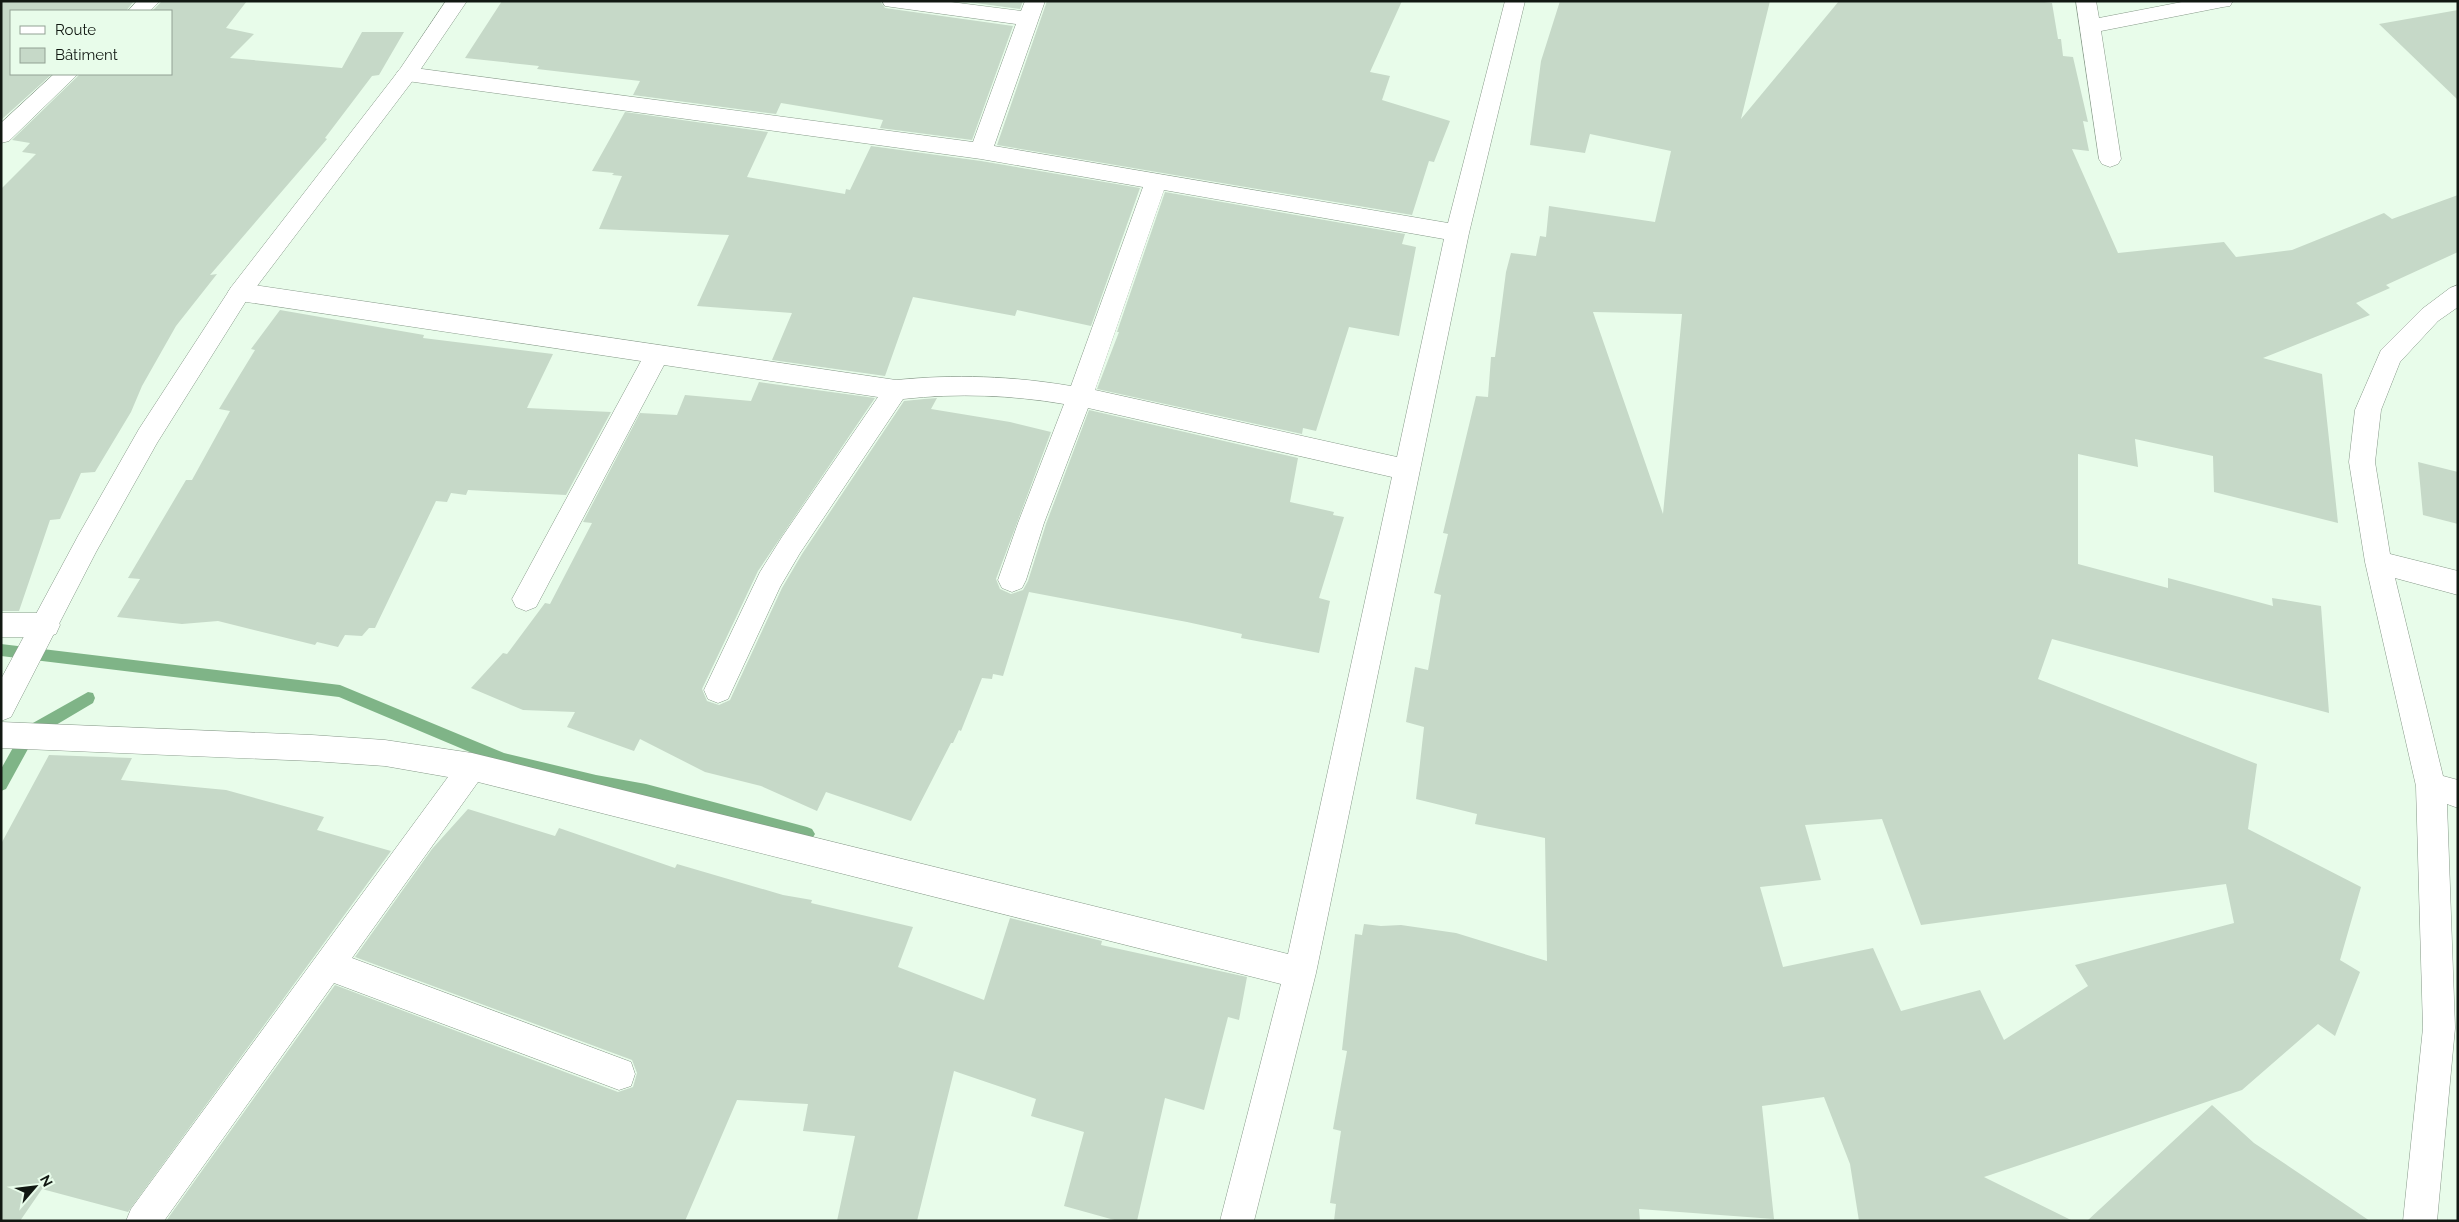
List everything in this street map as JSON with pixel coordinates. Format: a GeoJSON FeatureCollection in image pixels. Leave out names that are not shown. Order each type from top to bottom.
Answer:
{"type":"FeatureCollection","features":[{"type":"Feature","properties":{"kind":"street"},"geometry":{"type":"LineString","coordinates":[[139,10],[150,1]]}},
{"type":"Feature","properties":{"kind":"street"},"geometry":{"type":"LineString","coordinates":[[1,708],[87,544],[148,436],[240,292],[407,74],[458,1]]}},
{"type":"Feature","properties":{"kind":"street"},"geometry":{"type":"LineString","coordinates":[[892,1],[1031,10],[981,151]]}},
{"type":"Feature","properties":{"kind":"street"},"geometry":{"type":"LineString","coordinates":[[1237,1221],[1300,973],[1457,233],[1515,1]]}},
{"type":"Feature","properties":{"kind":"street"},"geometry":{"type":"LineString","coordinates":[[2086,1],[2110,159]]}},
{"type":"Feature","properties":{"kind":"street"},"geometry":{"type":"LineString","coordinates":[[2090,26],[2224,1]]}},
{"type":"Feature","properties":{"kind":"street"},"geometry":{"type":"LineString","coordinates":[[407,74],[981,151],[1457,233]]}},
{"type":"Feature","properties":{"kind":"street"},"geometry":{"type":"LineString","coordinates":[[1,136],[66,75]]}},
{"type":"Feature","properties":{"kind":"street"},"geometry":{"type":"LineString","coordinates":[[1012,580],[1156,181]]}},
{"type":"Feature","properties":{"kind":"street"},"geometry":{"type":"LineString","coordinates":[[240,292],[896,390],[929,385],[997,386],[1080,396],[1407,470]]}},
{"type":"Feature","properties":{"kind":"street"},"geometry":{"type":"LineString","coordinates":[[2420,1221],[2439,1028],[2444,790],[2378,562],[2362,462],[2368,410],[2390,357],[2430,315],[2458,294]]}},
{"type":"Feature","properties":{"kind":"street"},"geometry":{"type":"LineString","coordinates":[[526,599],[657,354]]}},
{"type":"Feature","properties":{"kind":"street"},"geometry":{"type":"LineString","coordinates":[[718,690],[770,580],[791,545],[896,390]]}},
{"type":"Feature","properties":{"kind":"street"},"geometry":{"type":"LineString","coordinates":[[2378,562],[2458,583]]}},
{"type":"Feature","properties":{"kind":"street"},"geometry":{"type":"LineString","coordinates":[[1,625],[41,634]]}},
{"type":"Feature","properties":{"kind":"street"},"geometry":{"type":"LineString","coordinates":[[1,736],[312,748],[385,753],[472,767],[1300,973]]}},
{"type":"Feature","properties":{"kind":"street"},"geometry":{"type":"LineString","coordinates":[[143,1221],[472,767]]}},
{"type":"Feature","properties":{"kind":"street"},"geometry":{"type":"LineString","coordinates":[[328,965],[618,1074]]}},
{"type":"Feature","properties":{"kind":"building"},"geometry":{"type":"Polygon","coordinates":[[[1,1],[134,1],[127,10],[10,10],[10,75],[51,75],[1,120],[1,1]]]}},
{"type":"Feature","properties":{"kind":"building"},"geometry":{"type":"Polygon","coordinates":[[[162,1],[247,1],[226,28],[254,34],[230,58],[342,68],[362,32],[404,32],[379,75],[372,76],[325,138],[327,139],[210,275],[217,274],[176,326],[142,386],[131,412],[95,472],[81,473],[60,519],[50,520],[19,611],[1,611],[1,189],[36,154],[22,152],[30,143],[12,140],[79,75],[172,75],[172,10],[153,10],[162,1]]]}},
{"type":"Feature","properties":{"kind":"building"},"geometry":{"type":"Polygon","coordinates":[[[502,1],[880,1],[885,8],[1013,26],[972,140],[880,128],[883,120],[781,103],[776,114],[633,95],[640,81],[537,69],[539,66],[465,58],[502,1]]]}},
{"type":"Feature","properties":{"kind":"building"},"geometry":{"type":"Polygon","coordinates":[[[960,1],[1023,1],[1020,9],[960,1]]]}},
{"type":"Feature","properties":{"kind":"building"},"geometry":{"type":"Polygon","coordinates":[[[1047,1],[1402,1],[1370,72],[1390,76],[1382,100],[1450,121],[1434,162],[1429,161],[1412,215],[997,145],[1047,1]]]}},
{"type":"Feature","properties":{"kind":"building"},"geometry":{"type":"Polygon","coordinates":[[[1560,1],[1770,1],[1741,119],[1839,1],[2037,1],[2052,3],[2063,56],[2073,57],[2088,122],[2083,121],[2089,151],[2072,149],[2118,253],[2224,242],[2236,257],[2292,250],[2384,213],[2392,219],[2458,195],[2458,252],[2386,285],[2390,288],[2356,303],[2370,315],[2263,358],[2322,374],[2338,523],[2214,492],[2213,456],[2135,439],[2138,467],[2078,454],[2078,564],[2168,588],[2168,578],[2273,606],[2272,598],[2321,606],[2329,713],[2052,639],[2038,679],[2257,764],[2248,829],[2361,887],[2340,960],[2360,972],[2335,1036],[2318,1024],[2242,1090],[1984,1177],[2073,1221],[1859,1221],[1850,1164],[1824,1097],[1762,1106],[1774,1219],[1639,1209],[1640,1221],[1334,1221],[1336,1204],[1330,1203],[1341,1131],[1333,1129],[1347,1051],[1342,1050],[1355,934],[1362,935],[1364,924],[1381,926],[1401,925],[1456,933],[1547,961],[1545,838],[1475,824],[1477,814],[1416,799],[1424,727],[1406,722],[1415,667],[1428,670],[1441,595],[1434,593],[1448,534],[1443,533],[1476,396],[1488,397],[1491,357],[1495,357],[1506,272],[1511,253],[1536,256],[1540,236],[1546,237],[1549,206],[1655,222],[1671,151],[1590,134],[1585,153],[1530,145],[1541,61],[1560,1]],[[1593,312],[1663,514],[1682,314],[1593,312]],[[1882,819],[1805,825],[1821,880],[1760,887],[1783,967],[1873,948],[1901,1011],[1980,990],[2004,1040],[2088,986],[2075,965],[2234,923],[2226,884],[1921,925],[1882,819]]]}},
{"type":"Feature","properties":{"kind":"building"},"geometry":{"type":"Polygon","coordinates":[[[2458,10],[2458,100],[2379,24],[2458,10]]]}},
{"type":"Feature","properties":{"kind":"building"},"geometry":{"type":"Polygon","coordinates":[[[625,112],[768,132],[747,177],[845,194],[846,189],[850,190],[871,146],[981,161],[1140,188],[1091,326],[1017,310],[1015,316],[913,297],[885,376],[772,360],[792,313],[697,306],[729,235],[599,229],[622,176],[612,175],[614,173],[592,171],[625,112]]]}},
{"type":"Feature","properties":{"kind":"building"},"geometry":{"type":"Polygon","coordinates":[[[1165,192],[1405,234],[1402,244],[1416,247],[1399,336],[1349,327],[1316,431],[1303,428],[1302,434],[1097,389],[1119,332],[1117,332],[1165,192]]]}},
{"type":"Feature","properties":{"kind":"building"},"geometry":{"type":"Polygon","coordinates":[[[280,310],[424,335],[423,338],[553,354],[527,408],[611,412],[566,495],[468,490],[466,495],[451,493],[447,502],[436,501],[375,628],[369,628],[362,636],[345,635],[338,647],[317,642],[315,645],[218,621],[182,624],[117,617],[140,579],[128,578],[186,480],[192,480],[230,411],[219,409],[255,350],[251,349],[280,310]]]}},
{"type":"Feature","properties":{"kind":"building"},"geometry":{"type":"Polygon","coordinates":[[[759,382],[875,398],[758,571],[702,689],[707,701],[719,705],[730,700],[782,588],[802,554],[904,401],[924,399],[937,398],[931,409],[1010,422],[1051,432],[996,579],[1000,589],[1011,594],[1023,590],[1028,581],[1046,524],[1089,410],[1298,458],[1290,502],[1334,512],[1333,515],[1344,517],[1319,598],[1330,601],[1319,653],[1241,638],[1242,634],[1187,622],[1029,592],[1003,676],[993,674],[992,679],[982,678],[961,731],[959,730],[953,743],[951,743],[911,821],[826,792],[817,811],[761,786],[705,772],[640,739],[634,751],[567,727],[575,712],[523,710],[471,688],[503,653],[507,654],[545,603],[550,604],[592,523],[583,522],[640,413],[677,415],[685,395],[751,401],[759,382]]]}},
{"type":"Feature","properties":{"kind":"building"},"geometry":{"type":"Polygon","coordinates":[[[2418,462],[2458,472],[2458,524],[2423,515],[2418,462]]]}},
{"type":"Feature","properties":{"kind":"building"},"geometry":{"type":"Polygon","coordinates":[[[49,755],[132,758],[121,780],[226,790],[324,817],[317,830],[391,851],[128,1212],[42,1189],[20,1221],[1,1221],[1,844],[49,755]]]}},
{"type":"Feature","properties":{"kind":"building"},"geometry":{"type":"Polygon","coordinates":[[[468,809],[555,836],[559,828],[675,868],[677,864],[783,895],[812,900],[811,903],[913,927],[898,967],[984,1000],[1010,918],[1102,941],[1101,945],[1247,977],[1239,1020],[1228,1017],[1204,1110],[1165,1098],[1137,1221],[1118,1221],[1064,1206],[1084,1132],[1031,1116],[1036,1099],[954,1071],[917,1221],[837,1221],[855,1136],[803,1131],[808,1104],[737,1100],[685,1221],[166,1221],[335,985],[618,1092],[633,1087],[637,1073],[632,1060],[355,957],[432,849],[468,809]]]}},
{"type":"Feature","properties":{"kind":"building"},"geometry":{"type":"Polygon","coordinates":[[[2212,1105],[2254,1143],[2370,1221],[2087,1221],[2212,1105]]]}},
{"type":"Feature","properties":{"kind":"waterway"},"geometry":{"type":"LineString","coordinates":[[1,650],[340,691],[503,759],[596,782],[646,791],[807,834]]}},
{"type":"Feature","properties":{"kind":"waterway"},"geometry":{"type":"LineString","coordinates":[[1,784],[29,733],[88,698]]}}]}
